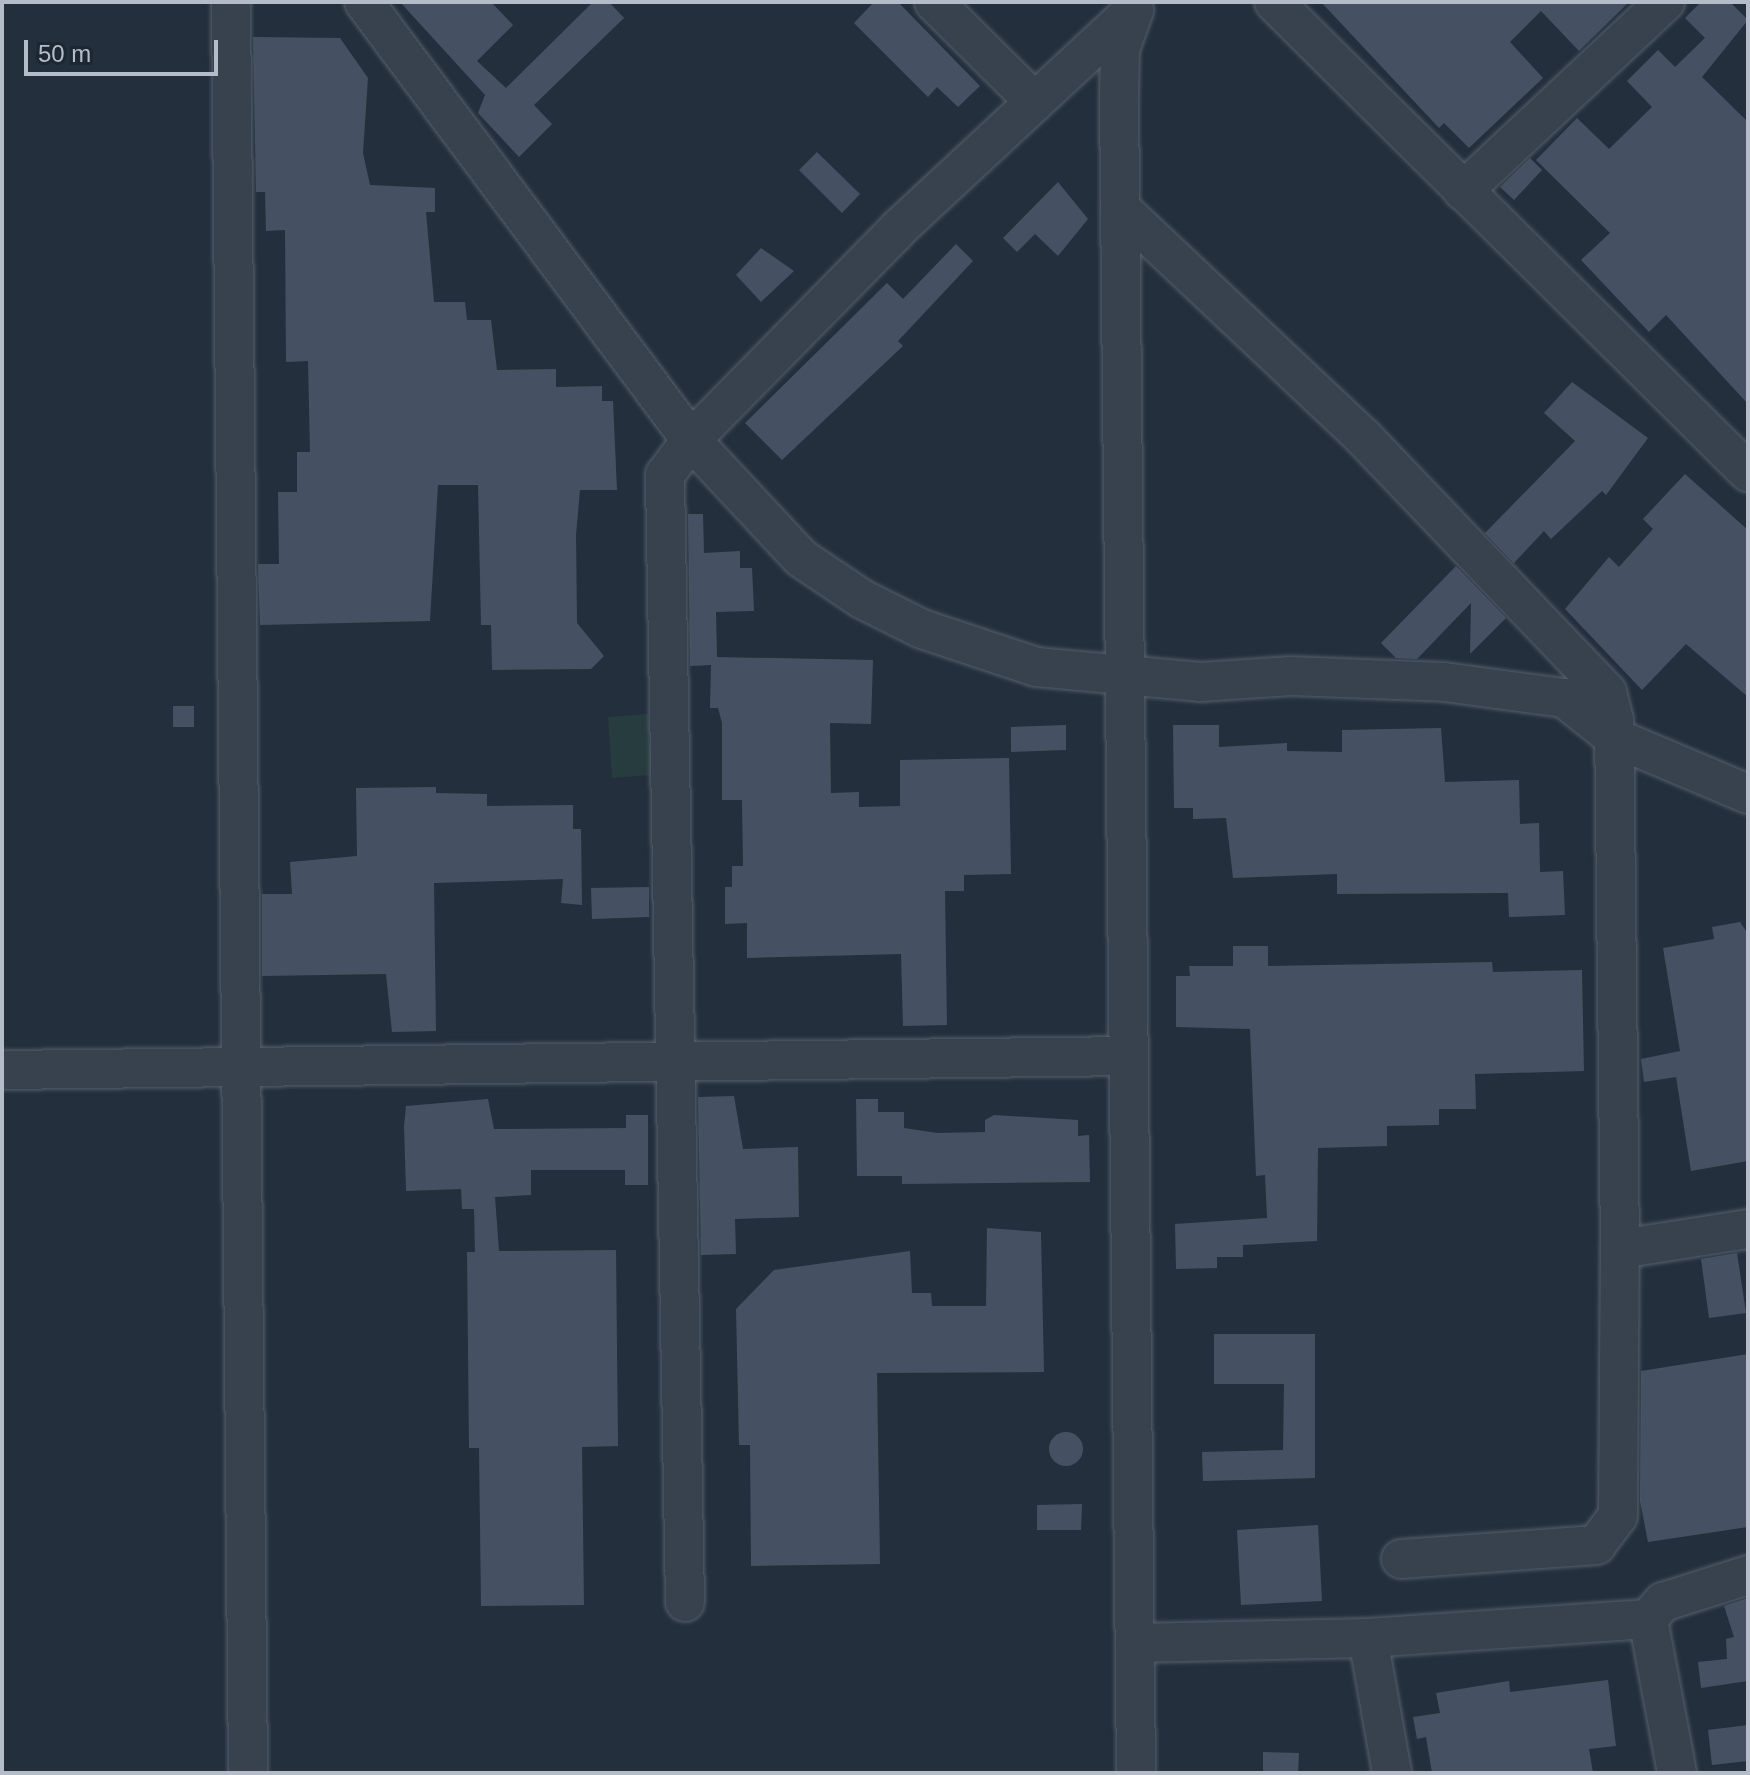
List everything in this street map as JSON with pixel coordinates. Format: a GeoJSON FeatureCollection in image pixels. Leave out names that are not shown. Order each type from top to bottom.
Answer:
{"type":"FeatureCollection","features":[{"type":"Feature","properties":{"kind":"street"},"geometry":{"type":"LineString","coordinates":[[231,2],[248,1773]]}},
{"type":"Feature","properties":{"kind":"street"},"geometry":{"type":"LineString","coordinates":[[364,2],[691,440],[801,558],[862,599],[986,653],[1123,676],[1459,684],[1564,698],[1613,737],[1748,794]]}},
{"type":"Feature","properties":{"kind":"street"},"geometry":{"type":"LineString","coordinates":[[934,2],[1035,102]]}},
{"type":"Feature","properties":{"kind":"street"},"geometry":{"type":"LineString","coordinates":[[1274,2],[1748,472]]}},
{"type":"Feature","properties":{"kind":"street"},"geometry":{"type":"LineString","coordinates":[[1463,191],[1665,2]]}},
{"type":"Feature","properties":{"kind":"street"},"geometry":{"type":"LineString","coordinates":[[685,1602],[671,1061],[665,475],[691,440],[1136,6]]}},
{"type":"Feature","properties":{"kind":"street"},"geometry":{"type":"LineString","coordinates":[[1136,6],[1120,49],[1126,1056],[1136,1773]]}},
{"type":"Feature","properties":{"kind":"street"},"geometry":{"type":"LineString","coordinates":[[1120,208],[1364,438],[1560,638],[1607,692],[1613,737],[1620,1249],[1618,1516],[1596,1545],[1401,1559]]}},
{"type":"Feature","properties":{"kind":"street"},"geometry":{"type":"LineString","coordinates":[[2,1070],[1126,1056]]}},
{"type":"Feature","properties":{"kind":"street"},"geometry":{"type":"LineString","coordinates":[[1620,1249],[1748,1229]]}},
{"type":"Feature","properties":{"kind":"street"},"geometry":{"type":"LineString","coordinates":[[1135,1643],[1368,1638],[1648,1619],[1663,1602],[1748,1575]]}},
{"type":"Feature","properties":{"kind":"street"},"geometry":{"type":"LineString","coordinates":[[1648,1619],[1677,1773]]}},
{"type":"Feature","properties":{"kind":"street"},"geometry":{"type":"LineString","coordinates":[[1368,1638],[1392,1773]]}},
{"type":"Feature","properties":{"kind":"green space"},"geometry":{"type":"Polygon","coordinates":[[[648,714],[652,775],[612,778],[608,717],[648,714]]]}},
{"type":"Feature","properties":{"kind":"building"},"geometry":{"type":"Polygon","coordinates":[[[400,2],[491,2],[513,25],[477,61],[506,88],[593,2],[609,2],[624,18],[534,105],[552,124],[519,157],[478,113],[485,95],[400,2]]]}},
{"type":"Feature","properties":{"kind":"building"},"geometry":{"type":"Polygon","coordinates":[[[874,2],[898,2],[980,86],[958,107],[937,87],[928,97],[854,23],[874,2]]]}},
{"type":"Feature","properties":{"kind":"building"},"geometry":{"type":"Polygon","coordinates":[[[1321,2],[1629,2],[1579,51],[1541,11],[1510,42],[1543,78],[1469,148],[1444,123],[1439,128],[1321,2]]]}},
{"type":"Feature","properties":{"kind":"building"},"geometry":{"type":"Polygon","coordinates":[[[1701,2],[1730,2],[1748,20],[1702,77],[1748,122],[1748,404],[1666,315],[1649,332],[1581,260],[1610,233],[1536,160],[1577,118],[1609,149],[1652,107],[1627,81],[1658,50],[1675,67],[1705,38],[1685,18],[1701,2]]]}},
{"type":"Feature","properties":{"kind":"building"},"geometry":{"type":"Polygon","coordinates":[[[253,37],[340,38],[368,78],[363,153],[370,185],[435,188],[435,212],[426,212],[434,302],[465,302],[467,320],[491,320],[497,370],[556,369],[556,387],[602,386],[602,401],[613,401],[617,490],[580,490],[576,535],[577,623],[604,656],[591,669],[492,670],[491,625],[481,625],[478,485],[438,485],[430,621],[260,625],[258,564],[279,564],[278,492],[297,492],[297,452],[310,452],[308,361],[286,362],[285,230],[266,231],[265,192],[256,192],[253,37]]]}},
{"type":"Feature","properties":{"kind":"building"},"geometry":{"type":"Polygon","coordinates":[[[817,152],[860,194],[842,213],[799,170],[817,152]]]}},
{"type":"Feature","properties":{"kind":"building"},"geometry":{"type":"Polygon","coordinates":[[[1530,158],[1542,170],[1514,200],[1500,187],[1530,158]]]}},
{"type":"Feature","properties":{"kind":"building"},"geometry":{"type":"Polygon","coordinates":[[[1058,182],[1088,219],[1058,256],[1035,234],[1017,252],[1003,238],[1058,182]]]}},
{"type":"Feature","properties":{"kind":"building"},"geometry":{"type":"Polygon","coordinates":[[[956,244],[973,261],[898,341],[903,346],[782,460],[745,423],[887,283],[903,299],[956,244]]]}},
{"type":"Feature","properties":{"kind":"building"},"geometry":{"type":"Polygon","coordinates":[[[761,248],[794,271],[761,302],[736,275],[761,248]]]}},
{"type":"Feature","properties":{"kind":"building"},"geometry":{"type":"Polygon","coordinates":[[[1572,382],[1648,438],[1606,495],[1602,491],[1551,539],[1544,531],[1514,563],[1522,572],[1485,533],[1575,441],[1544,413],[1572,382]]]}},
{"type":"Feature","properties":{"kind":"building"},"geometry":{"type":"Polygon","coordinates":[[[1685,474],[1748,530],[1748,697],[1686,644],[1642,690],[1565,609],[1609,557],[1619,567],[1653,529],[1643,519],[1685,474]]]}},
{"type":"Feature","properties":{"kind":"building"},"geometry":{"type":"Polygon","coordinates":[[[688,514],[703,514],[704,553],[740,551],[740,568],[752,568],[754,611],[716,612],[717,657],[873,660],[871,724],[830,723],[831,793],[859,792],[859,807],[900,806],[900,760],[1009,758],[1011,874],[964,875],[964,891],[945,891],[947,1025],[903,1026],[901,954],[747,958],[747,923],[725,924],[725,887],[732,887],[732,866],[743,866],[742,800],[722,800],[722,723],[718,708],[710,708],[711,665],[690,666],[688,514]]]}},
{"type":"Feature","properties":{"kind":"building"},"geometry":{"type":"Polygon","coordinates":[[[1456,566],[1506,618],[1470,654],[1471,603],[1417,659],[1396,658],[1381,643],[1456,566]]]}},
{"type":"Feature","properties":{"kind":"building"},"geometry":{"type":"Polygon","coordinates":[[[173,706],[194,706],[194,727],[173,727],[173,706]]]}},
{"type":"Feature","properties":{"kind":"building"},"geometry":{"type":"Polygon","coordinates":[[[1066,725],[1066,750],[1011,752],[1011,727],[1066,725]]]}},
{"type":"Feature","properties":{"kind":"building"},"geometry":{"type":"Polygon","coordinates":[[[1173,725],[1219,725],[1219,747],[1287,743],[1287,751],[1342,752],[1342,730],[1441,728],[1445,782],[1519,780],[1520,824],[1539,823],[1540,872],[1563,871],[1565,915],[1509,917],[1508,893],[1337,894],[1337,874],[1233,878],[1226,818],[1193,819],[1193,808],[1174,808],[1173,725]]]}},
{"type":"Feature","properties":{"kind":"building"},"geometry":{"type":"Polygon","coordinates":[[[436,787],[436,793],[487,794],[487,806],[573,805],[573,829],[581,829],[582,905],[561,903],[563,879],[434,883],[436,1031],[392,1032],[386,974],[262,976],[262,894],[292,894],[290,862],[357,856],[356,788],[436,787]]]}},
{"type":"Feature","properties":{"kind":"building"},"geometry":{"type":"Polygon","coordinates":[[[649,887],[649,917],[592,919],[591,888],[649,887]]]}},
{"type":"Feature","properties":{"kind":"building"},"geometry":{"type":"Polygon","coordinates":[[[1740,922],[1748,934],[1748,1161],[1691,1171],[1676,1077],[1644,1082],[1641,1059],[1680,1051],[1663,948],[1714,939],[1712,927],[1740,922]]]}},
{"type":"Feature","properties":{"kind":"building"},"geometry":{"type":"Polygon","coordinates":[[[1233,946],[1268,946],[1268,966],[1492,962],[1493,972],[1582,970],[1584,1071],[1475,1074],[1476,1109],[1439,1109],[1439,1125],[1387,1126],[1387,1146],[1318,1148],[1317,1241],[1243,1245],[1243,1257],[1217,1257],[1217,1268],[1176,1269],[1175,1224],[1267,1218],[1265,1175],[1256,1176],[1250,1029],[1176,1027],[1176,976],[1190,976],[1189,966],[1233,966],[1233,946]]]}},
{"type":"Feature","properties":{"kind":"building"},"geometry":{"type":"Polygon","coordinates":[[[734,1096],[743,1149],[798,1147],[799,1217],[735,1219],[736,1254],[701,1255],[698,1097],[734,1096]]]}},
{"type":"Feature","properties":{"kind":"building"},"geometry":{"type":"Polygon","coordinates":[[[488,1099],[494,1129],[626,1128],[626,1115],[648,1115],[648,1185],[625,1185],[625,1170],[531,1170],[531,1195],[495,1197],[499,1251],[616,1250],[618,1446],[582,1447],[584,1605],[481,1606],[479,1448],[469,1448],[467,1252],[475,1252],[474,1209],[462,1209],[461,1189],[406,1191],[404,1126],[406,1106],[488,1099]]]}},
{"type":"Feature","properties":{"kind":"building"},"geometry":{"type":"Polygon","coordinates":[[[856,1099],[878,1099],[878,1112],[904,1112],[904,1128],[937,1133],[985,1132],[985,1120],[994,1115],[1078,1120],[1078,1136],[1089,1135],[1090,1182],[902,1184],[902,1176],[857,1176],[856,1099]]]}},
{"type":"Feature","properties":{"kind":"building"},"geometry":{"type":"Polygon","coordinates":[[[987,1228],[1041,1232],[1044,1372],[877,1373],[880,1564],[751,1566],[750,1445],[739,1445],[736,1309],[774,1270],[910,1251],[912,1293],[931,1293],[932,1306],[986,1306],[987,1228]]]}},
{"type":"Feature","properties":{"kind":"building"},"geometry":{"type":"Polygon","coordinates":[[[1737,1253],[1746,1313],[1709,1318],[1701,1259],[1737,1253]]]}},
{"type":"Feature","properties":{"kind":"building"},"geometry":{"type":"Polygon","coordinates":[[[1214,1334],[1315,1334],[1315,1478],[1203,1481],[1202,1452],[1283,1450],[1284,1384],[1214,1384],[1214,1334]]]}},
{"type":"Feature","properties":{"kind":"building"},"geometry":{"type":"Polygon","coordinates":[[[1748,1354],[1748,1527],[1648,1542],[1640,1501],[1641,1371],[1748,1354]]]}},
{"type":"Feature","properties":{"kind":"building"},"geometry":{"type":"Polygon","coordinates":[[[1066,1432],[1078,1437],[1083,1449],[1078,1461],[1066,1466],[1054,1461],[1049,1449],[1054,1437],[1066,1432]]]}},
{"type":"Feature","properties":{"kind":"building"},"geometry":{"type":"Polygon","coordinates":[[[1082,1504],[1081,1530],[1037,1530],[1037,1505],[1082,1504]]]}},
{"type":"Feature","properties":{"kind":"building"},"geometry":{"type":"Polygon","coordinates":[[[1318,1525],[1322,1601],[1241,1605],[1237,1530],[1318,1525]]]}},
{"type":"Feature","properties":{"kind":"building"},"geometry":{"type":"Polygon","coordinates":[[[1748,1598],[1748,1681],[1701,1688],[1698,1662],[1727,1659],[1726,1639],[1734,1637],[1724,1606],[1748,1598]]]}},
{"type":"Feature","properties":{"kind":"building"},"geometry":{"type":"Polygon","coordinates":[[[1608,1680],[1616,1746],[1589,1749],[1593,1773],[1432,1773],[1426,1737],[1417,1739],[1413,1717],[1440,1713],[1436,1693],[1509,1681],[1510,1692],[1608,1680]]]}},
{"type":"Feature","properties":{"kind":"building"},"geometry":{"type":"Polygon","coordinates":[[[1748,1725],[1748,1761],[1712,1765],[1708,1730],[1748,1725]]]}},
{"type":"Feature","properties":{"kind":"building"},"geometry":{"type":"Polygon","coordinates":[[[1263,1752],[1299,1753],[1298,1773],[1263,1773],[1263,1752]]]}}]}
